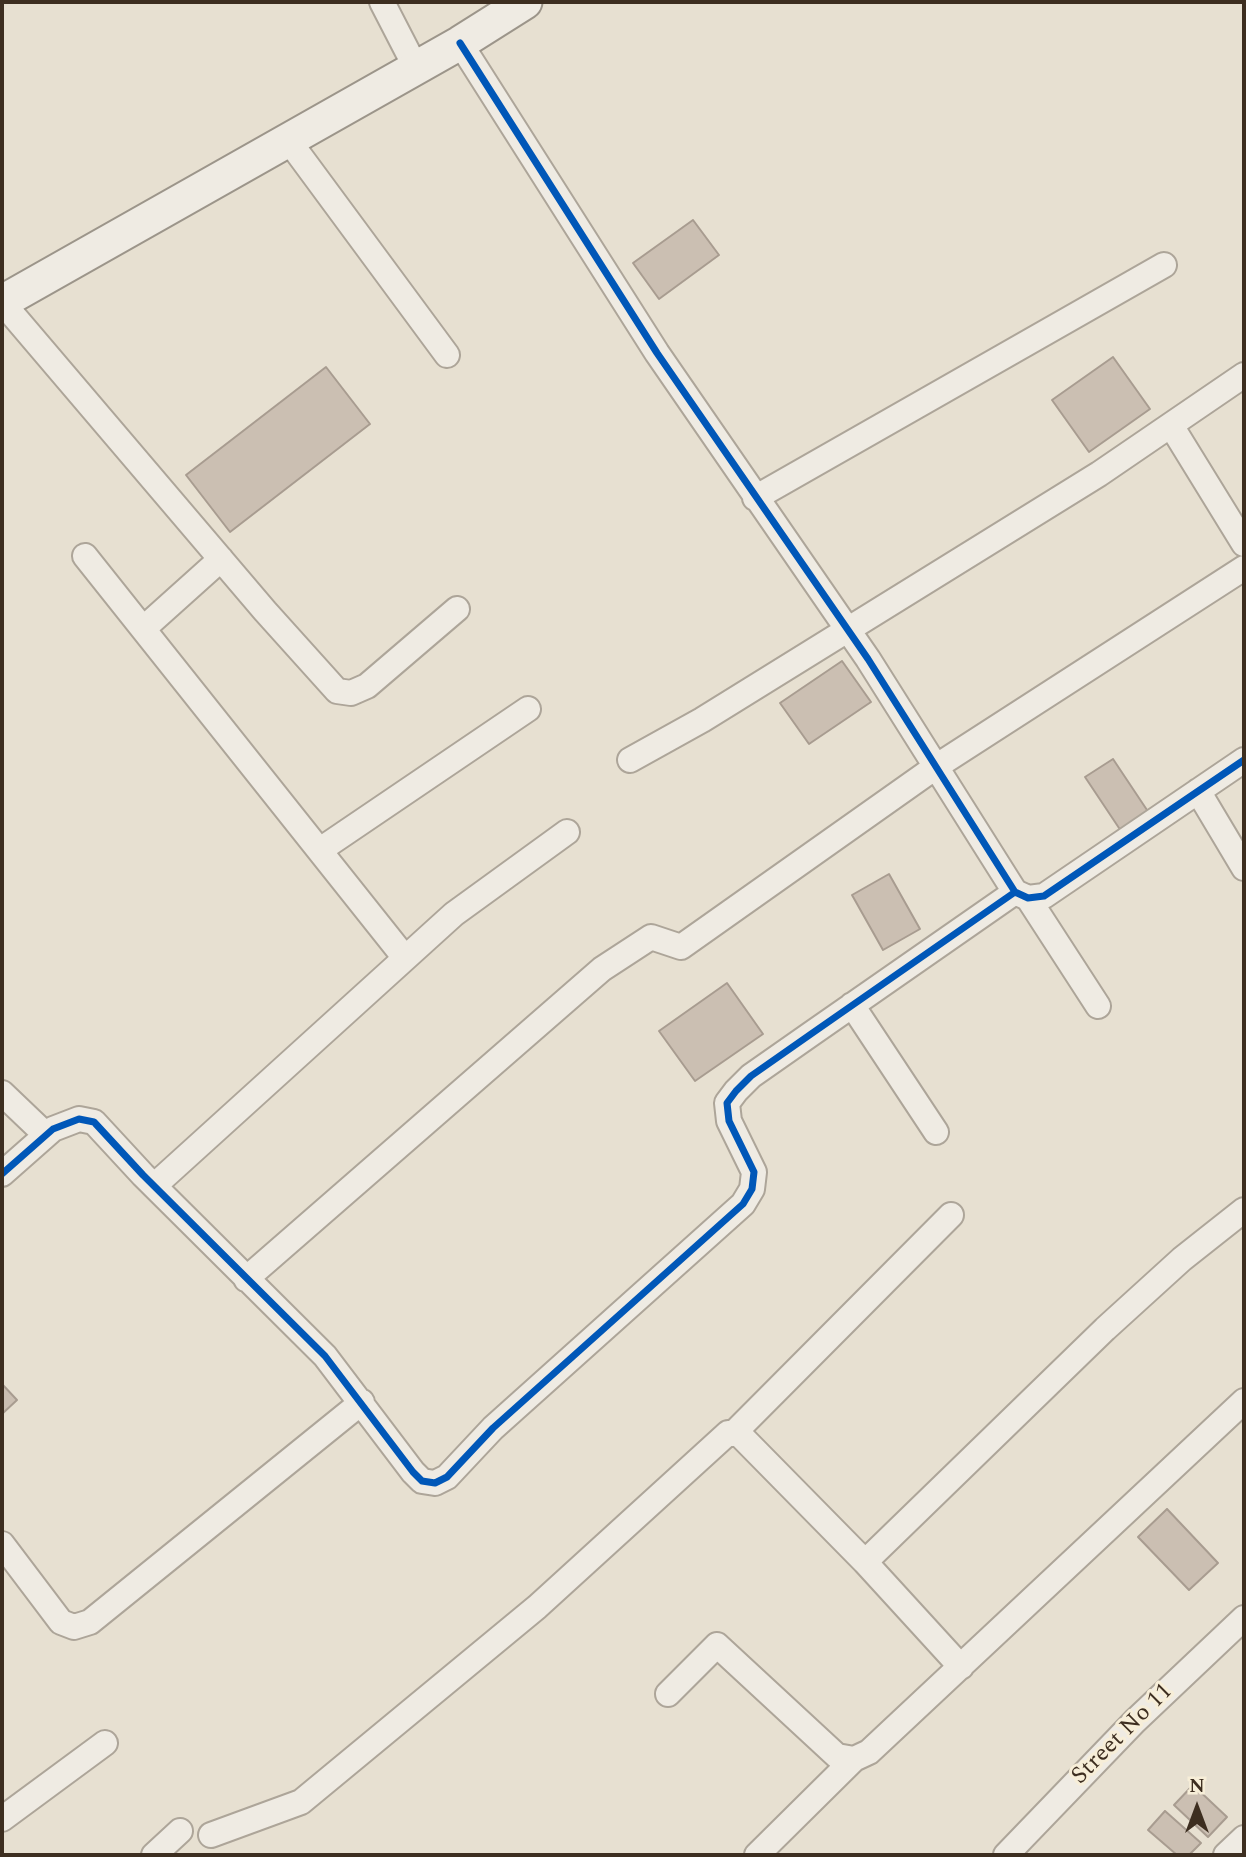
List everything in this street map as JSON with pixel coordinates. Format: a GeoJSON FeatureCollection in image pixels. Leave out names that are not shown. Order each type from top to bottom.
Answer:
{"type":"FeatureCollection","features":[{"type":"Feature","properties":{"kind":"street"},"geometry":{"type":"LineString","coordinates":[[382,2],[416,68]]}},
{"type":"Feature","properties":{"kind":"street"},"geometry":{"type":"LineString","coordinates":[[457,609],[366,686],[351,693],[337,691],[2,302],[460,43],[525,2]]}},
{"type":"Feature","properties":{"kind":"street"},"geometry":{"type":"LineString","coordinates":[[460,43],[657,353],[847,630],[1098,1006]]}},
{"type":"Feature","properties":{"kind":"street"},"geometry":{"type":"LineString","coordinates":[[289,141],[447,355]]}},
{"type":"Feature","properties":{"kind":"street"},"geometry":{"type":"LineString","coordinates":[[755,498],[1164,265]]}},
{"type":"Feature","properties":{"kind":"street"},"geometry":{"type":"LineString","coordinates":[[630,760],[702,720],[1172,427],[1244,375]]}},
{"type":"Feature","properties":{"kind":"street"},"geometry":{"type":"LineString","coordinates":[[1172,427],[1244,544]]}},
{"type":"Feature","properties":{"kind":"street"},"geometry":{"type":"LineString","coordinates":[[85,556],[405,958]]}},
{"type":"Feature","properties":{"kind":"street"},"geometry":{"type":"LineString","coordinates":[[143,629],[221,559]]}},
{"type":"Feature","properties":{"kind":"street"},"geometry":{"type":"LineString","coordinates":[[246,1279],[602,969],[651,937],[681,947],[936,766],[1244,568]]}},
{"type":"Feature","properties":{"kind":"street"},"geometry":{"type":"LineString","coordinates":[[320,850],[528,709]]}},
{"type":"Feature","properties":{"kind":"street"},"geometry":{"type":"LineString","coordinates":[[2,1174],[46,1135],[66,1122],[79,1119],[94,1122],[246,1279],[326,1356],[422,1481],[435,1483],[447,1477],[512,1410],[743,1204],[752,1189],[754,1172],[729,1121],[727,1103],[751,1076],[852,1005],[1022,895],[1044,896],[1244,760]]}},
{"type":"Feature","properties":{"kind":"street"},"geometry":{"type":"LineString","coordinates":[[1198,791],[1244,869]]}},
{"type":"Feature","properties":{"kind":"street"},"geometry":{"type":"LineString","coordinates":[[154,1186],[454,914],[567,832]]}},
{"type":"Feature","properties":{"kind":"street"},"geometry":{"type":"LineString","coordinates":[[852,1005],[936,1132]]}},
{"type":"Feature","properties":{"kind":"street"},"geometry":{"type":"LineString","coordinates":[[2,1093],[46,1135]]}},
{"type":"Feature","properties":{"kind":"street"},"geometry":{"type":"LineString","coordinates":[[865,1562],[1105,1329],[1182,1259],[1244,1210]]}},
{"type":"Feature","properties":{"kind":"street"},"geometry":{"type":"LineString","coordinates":[[733,1434],[951,1215]]}},
{"type":"Feature","properties":{"kind":"street"},"geometry":{"type":"LineString","coordinates":[[757,1855],[855,1759],[869,1752],[1137,1498],[1244,1401]]}},
{"type":"Feature","properties":{"kind":"street"},"geometry":{"type":"LineString","coordinates":[[2,1544],[61,1622],[74,1627],[90,1622],[362,1402]]}},
{"type":"Feature","properties":{"kind":"street"},"geometry":{"type":"LineString","coordinates":[[211,1835],[301,1802],[537,1607],[728,1433],[739,1434],[865,1562],[961,1667]]}},
{"type":"Feature","properties":{"kind":"street","name":"Street No 11"},"geometry":{"type":"LineString","coordinates":[[1006,1855],[1135,1721],[1244,1618]]}},
{"type":"Feature","properties":{"kind":"street"},"geometry":{"type":"LineString","coordinates":[[668,1694],[717,1645],[822,1746],[837,1756],[855,1759]]}},
{"type":"Feature","properties":{"kind":"street"},"geometry":{"type":"LineString","coordinates":[[2,1819],[105,1743]]}},
{"type":"Feature","properties":{"kind":"street"},"geometry":{"type":"LineString","coordinates":[[154,1855],[180,1831]]}},
{"type":"Feature","properties":{"kind":"street"},"geometry":{"type":"LineString","coordinates":[[1226,1855],[1244,1838]]}},
{"type":"Feature","properties":{"kind":"building"},"geometry":{"type":"Polygon","coordinates":[[[693,220],[719,255],[659,299],[633,263],[693,220]]]}},
{"type":"Feature","properties":{"kind":"building"},"geometry":{"type":"Polygon","coordinates":[[[1113,357],[1150,409],[1089,452],[1052,400],[1113,357]]]}},
{"type":"Feature","properties":{"kind":"building"},"geometry":{"type":"Polygon","coordinates":[[[326,367],[370,424],[230,532],[186,475],[326,367]]]}},
{"type":"Feature","properties":{"kind":"building"},"geometry":{"type":"Polygon","coordinates":[[[842,661],[871,702],[809,744],[780,703],[842,661]]]}},
{"type":"Feature","properties":{"kind":"building"},"geometry":{"type":"Polygon","coordinates":[[[1113,759],[1151,816],[1123,834],[1085,777],[1113,759]]]}},
{"type":"Feature","properties":{"kind":"building"},"geometry":{"type":"Polygon","coordinates":[[[889,874],[920,929],[883,950],[852,895],[889,874]]]}},
{"type":"Feature","properties":{"kind":"building"},"geometry":{"type":"Polygon","coordinates":[[[727,983],[763,1034],[695,1081],[659,1031],[727,983]]]}},
{"type":"Feature","properties":{"kind":"building"},"geometry":{"type":"Polygon","coordinates":[[[2,1384],[17,1400],[2,1414],[2,1384]]]}},
{"type":"Feature","properties":{"kind":"building"},"geometry":{"type":"Polygon","coordinates":[[[1167,1509],[1218,1563],[1189,1590],[1138,1537],[1167,1509]]]}},
{"type":"Feature","properties":{"kind":"building"},"geometry":{"type":"Polygon","coordinates":[[[1193,1785],[1227,1817],[1208,1837],[1174,1805],[1193,1785]]]}},
{"type":"Feature","properties":{"kind":"building"},"geometry":{"type":"Polygon","coordinates":[[[1165,1811],[1201,1843],[1189,1855],[1177,1855],[1148,1830],[1165,1811]]]}},
{"type":"Feature","properties":{"kind":"cycle path"},"geometry":{"type":"LineString","coordinates":[[460,43],[657,353],[868,659],[1015,892],[1028,898],[1044,896],[1244,760]]}},
{"type":"Feature","properties":{"kind":"cycle path"},"geometry":{"type":"LineString","coordinates":[[2,1174],[53,1129],[79,1119],[94,1122],[143,1175],[325,1356],[413,1472],[422,1481],[435,1483],[447,1477],[493,1428],[743,1204],[752,1189],[754,1172],[729,1121],[727,1103],[736,1091],[751,1076],[1015,892]]}}]}
